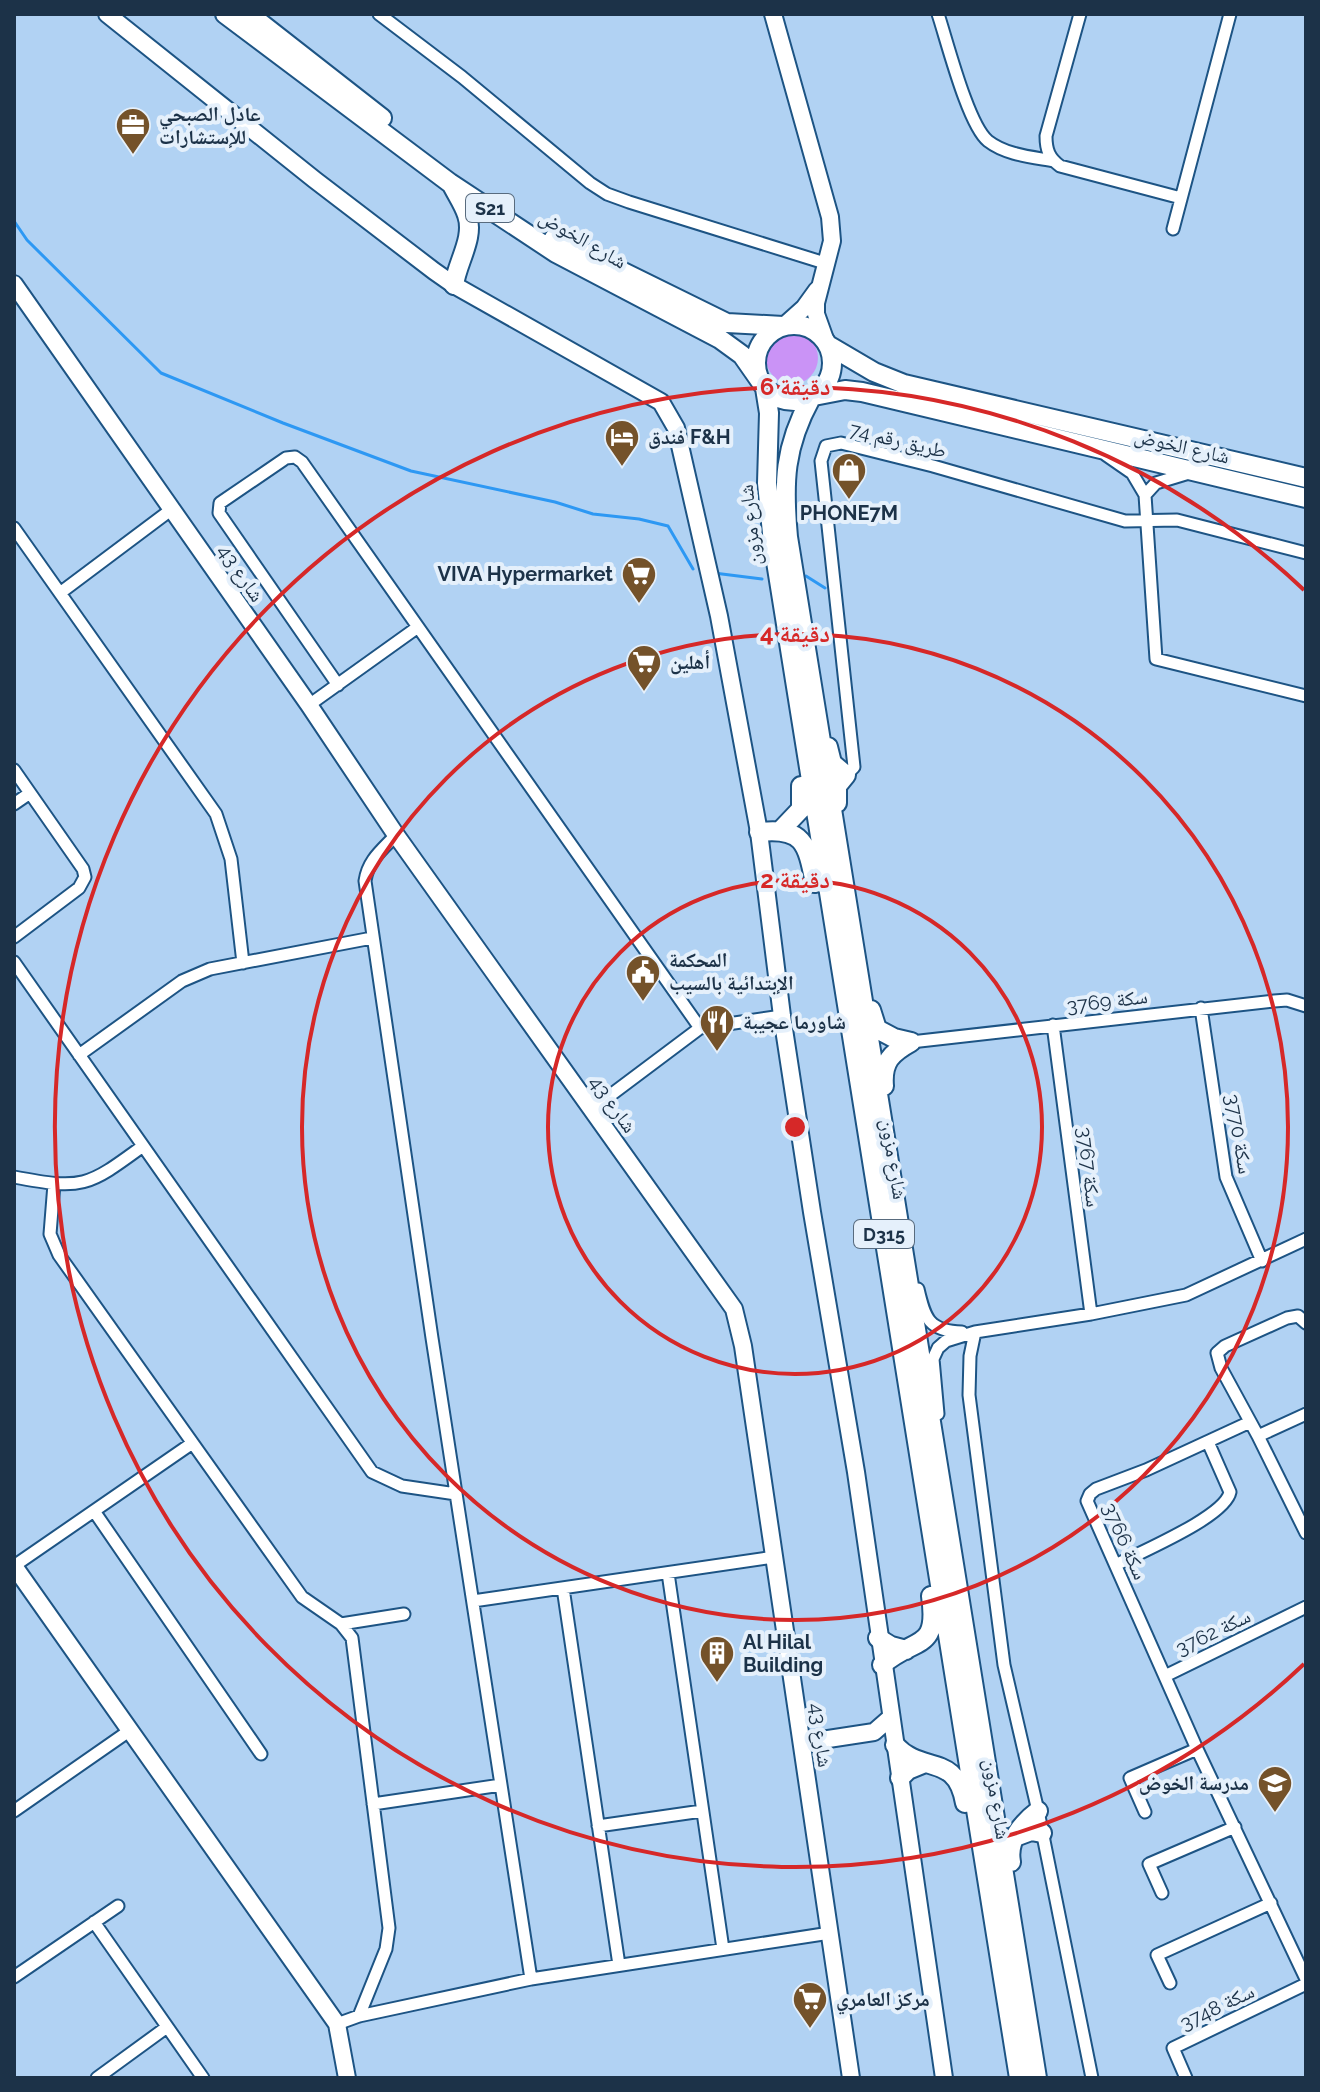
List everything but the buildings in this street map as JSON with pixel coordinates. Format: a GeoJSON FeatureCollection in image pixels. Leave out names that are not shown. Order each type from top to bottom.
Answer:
{"type":"FeatureCollection","features":[{"type":"Feature","properties":{"kind":"main road","name":"شارع الخوض"},"geometry":{"type":"LineString","coordinates":[[225,14],[450,183],[556,253],[720,339],[742,355],[764,387]]}},
{"type":"Feature","properties":{"kind":"main road","name":"شارع الخوض"},"geometry":{"type":"LineString","coordinates":[[249,14],[412,141],[538,230],[727,323],[754,327],[784,326]]}},
{"type":"Feature","properties":{"kind":"main road"},"geometry":{"type":"LineString","coordinates":[[450,183],[467,213],[469,225],[469,237],[459,259],[454,285]]}},
{"type":"Feature","properties":{"kind":"main road"},"geometry":{"type":"LineString","coordinates":[[784,326],[772,331],[757,350],[757,375],[774,396],[786,401],[812,397],[829,379],[832,356],[827,344]]}},
{"type":"Feature","properties":{"kind":"main road","name":"S21"},"geometry":{"type":"LineString","coordinates":[[784,326],[808,327],[827,344]]}},
{"type":"Feature","properties":{"kind":"main road","name":"شارع الخوض"},"geometry":{"type":"LineString","coordinates":[[827,344],[874,372],[904,384],[1306,478]]}},
{"type":"Feature","properties":{"kind":"main road","name":"شارع مزون"},"geometry":{"type":"LineString","coordinates":[[764,387],[769,413],[769,510],[843,985],[1037,2078]]}},
{"type":"Feature","properties":{"kind":"main road","name":"شارع الخوض"},"geometry":{"type":"LineString","coordinates":[[812,397],[845,390],[862,392],[1306,498]]}},
{"type":"Feature","properties":{"kind":"main road","name":"شارع مزون"},"geometry":{"type":"LineString","coordinates":[[812,397],[798,420],[790,445],[784,492],[788,537],[900,1231],[930,1466],[1019,2078]]}},
{"type":"Feature","properties":{"kind":"main road"},"geometry":{"type":"LineString","coordinates":[[781,830],[798,815],[803,803],[788,697],[792,667]]}},
{"type":"Feature","properties":{"kind":"main road"},"geometry":{"type":"LineString","coordinates":[[814,702],[823,721],[832,763],[846,775],[837,786],[836,796],[849,907],[877,1029],[911,1042]]}},
{"type":"Feature","properties":{"kind":"main road"},"geometry":{"type":"LineString","coordinates":[[759,832],[781,830],[800,838],[808,851],[832,964],[843,985]]}},
{"type":"Feature","properties":{"kind":"main road"},"geometry":{"type":"LineString","coordinates":[[887,1156],[883,1073],[893,1052],[911,1042]]}},
{"type":"Feature","properties":{"kind":"main road"},"geometry":{"type":"LineString","coordinates":[[882,1665],[927,1637],[934,1619],[917,1492],[930,1466]]}},
{"type":"Feature","properties":{"kind":"main road"},"geometry":{"type":"LineString","coordinates":[[878,1638],[906,1650]]}},
{"type":"Feature","properties":{"kind":"main road"},"geometry":{"type":"LineString","coordinates":[[895,1745],[908,1757],[948,1769],[962,1786],[979,1873],[992,1905]]}},
{"type":"Feature","properties":{"kind":"main road"},"geometry":{"type":"LineString","coordinates":[[900,1778],[908,1770],[925,1763]]}},
{"type":"Feature","properties":{"kind":"main road"},"geometry":{"type":"LineString","coordinates":[[1017,1952],[1020,1915],[1009,1853],[1025,1822],[1038,1811]]}},
{"type":"Feature","properties":{"kind":"main road"},"geometry":{"type":"LineString","coordinates":[[1015,1837],[1031,1831],[1042,1833]]}},
{"type":"Feature","properties":{"kind":"street"},"geometry":{"type":"LineString","coordinates":[[107,14],[315,180],[454,285],[644,391],[661,402],[676,428],[719,616],[759,832],[782,1016],[856,1472],[944,2078]]}},
{"type":"Feature","properties":{"kind":"street"},"geometry":{"type":"LineString","coordinates":[[379,14],[607,194],[700,226],[828,264]]}},
{"type":"Feature","properties":{"kind":"street"},"geometry":{"type":"LineString","coordinates":[[773,14],[830,217],[832,241],[816,303],[816,314],[827,344]]}},
{"type":"Feature","properties":{"kind":"street"},"geometry":{"type":"LineString","coordinates":[[938,14],[972,117],[987,140],[1007,151],[1054,161]]}},
{"type":"Feature","properties":{"kind":"street"},"geometry":{"type":"LineString","coordinates":[[1080,14],[1046,136],[1046,147],[1060,166],[1181,198]]}},
{"type":"Feature","properties":{"kind":"street"},"geometry":{"type":"LineString","coordinates":[[1173,229],[1230,14]]}},
{"type":"Feature","properties":{"kind":"street"},"geometry":{"type":"LineString","coordinates":[[784,326],[804,308],[822,282]]}},
{"type":"Feature","properties":{"kind":"street","name":"شارع 43"},"geometry":{"type":"LineString","coordinates":[[14,284],[309,705],[396,835],[734,1309],[742,1337],[851,2078]]}},
{"type":"Feature","properties":{"kind":"street","name":"طريق رقم 74"},"geometry":{"type":"LineString","coordinates":[[846,775],[854,767],[821,461],[826,446],[841,443],[933,466],[1125,521],[1177,520],[1306,553]]}},
{"type":"Feature","properties":{"kind":"street"},"geometry":{"type":"LineString","coordinates":[[1095,449],[1126,467],[1145,495],[1156,659],[1306,696]]}},
{"type":"Feature","properties":{"kind":"street"},"geometry":{"type":"LineString","coordinates":[[338,685],[219,513],[220,503],[284,459],[297,458],[700,1028]]}},
{"type":"Feature","properties":{"kind":"street"},"geometry":{"type":"LineString","coordinates":[[1145,495],[1156,483],[1195,472]]}},
{"type":"Feature","properties":{"kind":"street"},"geometry":{"type":"LineString","coordinates":[[60,593],[172,509]]}},
{"type":"Feature","properties":{"kind":"street"},"geometry":{"type":"LineString","coordinates":[[14,528],[216,814],[231,859],[243,963]]}},
{"type":"Feature","properties":{"kind":"street"},"geometry":{"type":"LineString","coordinates":[[309,705],[418,627]]}},
{"type":"Feature","properties":{"kind":"street"},"geometry":{"type":"LineString","coordinates":[[14,770],[83,869],[85,877],[79,888],[14,937]]}},
{"type":"Feature","properties":{"kind":"street"},"geometry":{"type":"LineString","coordinates":[[14,804],[30,793]]}},
{"type":"Feature","properties":{"kind":"street"},"geometry":{"type":"LineString","coordinates":[[396,835],[367,867],[365,881],[531,1979]]}},
{"type":"Feature","properties":{"kind":"street"},"geometry":{"type":"LineString","coordinates":[[79,1055],[182,981],[210,969],[372,938]]}},
{"type":"Feature","properties":{"kind":"street"},"geometry":{"type":"LineString","coordinates":[[14,962],[372,1472],[402,1486],[456,1494]]}},
{"type":"Feature","properties":{"kind":"street","name":"سكة 3769"},"geometry":{"type":"LineString","coordinates":[[911,1042],[1287,1000],[1306,1006]]}},
{"type":"Feature","properties":{"kind":"street","name":"سكة 3770"},"geometry":{"type":"LineString","coordinates":[[1201,1008],[1226,1177],[1262,1261]]}},
{"type":"Feature","properties":{"kind":"street"},"geometry":{"type":"LineString","coordinates":[[592,1109],[700,1028],[782,1016]]}},
{"type":"Feature","properties":{"kind":"street","name":"سكة 3767"},"geometry":{"type":"LineString","coordinates":[[1053,1025],[1091,1314]]}},
{"type":"Feature","properties":{"kind":"street"},"geometry":{"type":"LineString","coordinates":[[14,1177],[75,1184],[100,1177],[143,1146]]}},
{"type":"Feature","properties":{"kind":"street"},"geometry":{"type":"LineString","coordinates":[[54,1184],[50,1234],[59,1255],[302,1597],[341,1624],[352,1638],[389,1928],[386,1949],[359,2016]]}},
{"type":"Feature","properties":{"kind":"street"},"geometry":{"type":"LineString","coordinates":[[900,1231],[910,1256],[925,1316],[945,1331],[975,1332]]}},
{"type":"Feature","properties":{"kind":"street"},"geometry":{"type":"LineString","coordinates":[[930,1466],[940,1435],[933,1365],[935,1353],[946,1341],[975,1332],[1186,1295],[1306,1239]]}},
{"type":"Feature","properties":{"kind":"street"},"geometry":{"type":"LineString","coordinates":[[1306,1323],[1298,1316],[1287,1318],[1225,1346],[1217,1353],[1221,1368],[1301,1512],[1306,1533]]}},
{"type":"Feature","properties":{"kind":"street"},"geometry":{"type":"LineString","coordinates":[[975,1332],[970,1356],[969,1395],[1004,1665],[1038,1811],[1092,2078]]}},
{"type":"Feature","properties":{"kind":"street"},"geometry":{"type":"LineString","coordinates":[[1258,1436],[1306,1414]]}},
{"type":"Feature","properties":{"kind":"street","name":"سكة 3766"},"geometry":{"type":"LineString","coordinates":[[1165,1676],[1087,1501],[1090,1494],[1250,1422]]}},
{"type":"Feature","properties":{"kind":"street"},"geometry":{"type":"LineString","coordinates":[[1116,1565],[1202,1521],[1226,1503],[1230,1492],[1208,1442]]}},
{"type":"Feature","properties":{"kind":"street"},"geometry":{"type":"LineString","coordinates":[[191,1444],[14,1566],[337,2024],[347,2078]]}},
{"type":"Feature","properties":{"kind":"street"},"geometry":{"type":"LineString","coordinates":[[94,1511],[261,1754]]}},
{"type":"Feature","properties":{"kind":"street"},"geometry":{"type":"LineString","coordinates":[[473,1601],[774,1557]]}},
{"type":"Feature","properties":{"kind":"street"},"geometry":{"type":"LineString","coordinates":[[668,1573],[723,1949]]}},
{"type":"Feature","properties":{"kind":"street"},"geometry":{"type":"LineString","coordinates":[[563,1588],[619,1965]]}},
{"type":"Feature","properties":{"kind":"street","name":"سكة 3762"},"geometry":{"type":"LineString","coordinates":[[1306,1607],[1165,1676],[1306,1982]]}},
{"type":"Feature","properties":{"kind":"street"},"geometry":{"type":"LineString","coordinates":[[341,1624],[404,1614]]}},
{"type":"Feature","properties":{"kind":"street"},"geometry":{"type":"LineString","coordinates":[[802,1743],[874,1732],[890,1718]]}},
{"type":"Feature","properties":{"kind":"street"},"geometry":{"type":"LineString","coordinates":[[14,1810],[129,1731]]}},
{"type":"Feature","properties":{"kind":"street"},"geometry":{"type":"LineString","coordinates":[[874,1732],[895,1745]]}},
{"type":"Feature","properties":{"kind":"street"},"geometry":{"type":"LineString","coordinates":[[1145,1812],[1130,1778],[1197,1749]]}},
{"type":"Feature","properties":{"kind":"street"},"geometry":{"type":"LineString","coordinates":[[373,1804],[501,1785]]}},
{"type":"Feature","properties":{"kind":"street"},"geometry":{"type":"LineString","coordinates":[[598,1826],[702,1811]]}},
{"type":"Feature","properties":{"kind":"street"},"geometry":{"type":"LineString","coordinates":[[1162,1893],[1149,1864],[1235,1827]]}},
{"type":"Feature","properties":{"kind":"street"},"geometry":{"type":"LineString","coordinates":[[1170,1983],[1157,1955],[1271,1903]]}},
{"type":"Feature","properties":{"kind":"street"},"geometry":{"type":"LineString","coordinates":[[14,1977],[118,1906]]}},
{"type":"Feature","properties":{"kind":"street"},"geometry":{"type":"LineString","coordinates":[[94,1922],[203,2078]]}},
{"type":"Feature","properties":{"kind":"street"},"geometry":{"type":"LineString","coordinates":[[337,2024],[359,2016],[531,1979],[830,1933]]}},
{"type":"Feature","properties":{"kind":"street","name":"سكة 3748"},"geometry":{"type":"LineString","coordinates":[[1186,2078],[1173,2048],[1306,1982]]}},
{"type":"Feature","properties":{"kind":"street"},"geometry":{"type":"LineString","coordinates":[[97,2078],[167,2027]]}},
{"type":"Feature","properties":{"kind":"shaded area"},"geometry":{"type":"Polygon","coordinates":[[[792,332],[810,340],[818,358],[810,376],[792,384],[774,376],[766,358],[774,340],[792,332]]]}},
{"type":"Feature","properties":{"kind":"waterway"},"geometry":{"type":"LineString","coordinates":[[14,221],[27,240],[161,373],[411,471],[555,502],[593,514],[668,526],[693,569]]}},
{"type":"Feature","properties":{"kind":"waterway"},"geometry":{"type":"LineString","coordinates":[[714,573],[762,579]]}},
{"type":"Feature","properties":{"kind":"waterway"},"geometry":{"type":"LineString","coordinates":[[806,576],[825,588]]}},
{"type":"Feature","properties":{"kind":"place","name":"عادل الصبحي للإستشارات"},"geometry":{"type":"Point","coordinates":[133,156]}},
{"type":"Feature","properties":{"kind":"place","name":"فندق F&H"},"geometry":{"type":"Point","coordinates":[622,468]}},
{"type":"Feature","properties":{"kind":"place","name":"PHONE7M"},"geometry":{"type":"Point","coordinates":[849,501]}},
{"type":"Feature","properties":{"kind":"place","name":"VIVA Hypermarket"},"geometry":{"type":"Point","coordinates":[639,605]}},
{"type":"Feature","properties":{"kind":"place","name":"أهلين"},"geometry":{"type":"Point","coordinates":[644,693]}},
{"type":"Feature","properties":{"kind":"place","name":"المحكمة الإبتدائية بالسيب"},"geometry":{"type":"Point","coordinates":[643,1003]}},
{"type":"Feature","properties":{"kind":"place","name":"شاورما عجيبة"},"geometry":{"type":"Point","coordinates":[717,1053]}},
{"type":"Feature","properties":{"kind":"place","name":"Al Hilal Building"},"geometry":{"type":"Point","coordinates":[717,1684]}},
{"type":"Feature","properties":{"kind":"place","name":"مدرسة الخوض"},"geometry":{"type":"Point","coordinates":[1275,1814]}},
{"type":"Feature","properties":{"kind":"place","name":"مركز العامري"},"geometry":{"type":"Point","coordinates":[810,2030]}}]}
